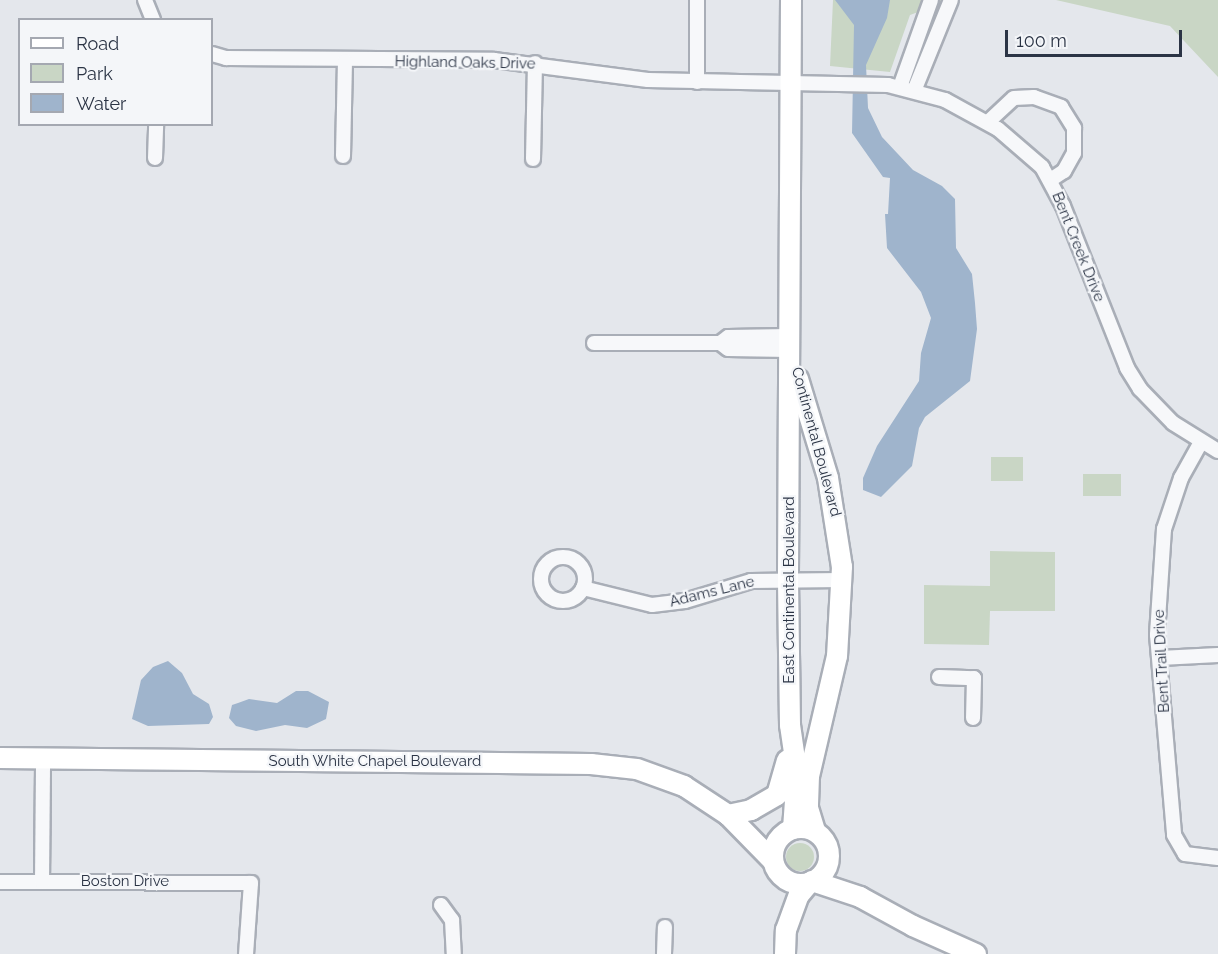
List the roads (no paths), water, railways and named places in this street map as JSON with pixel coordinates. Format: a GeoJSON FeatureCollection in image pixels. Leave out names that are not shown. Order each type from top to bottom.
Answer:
{"type":"FeatureCollection","features":[{"type":"Feature","properties":{"kind":"main road","name":"East Continental Boulevard"},"geometry":{"type":"LineString","coordinates":[[789,830],[796,772],[790,725],[788,581],[791,0]]}},
{"type":"Feature","properties":{"kind":"main road","name":"Continental Boulevard"},"geometry":{"type":"LineString","coordinates":[[789,343],[806,411],[831,489],[843,580],[837,656],[809,776],[808,808],[815,831]]}},
{"type":"Feature","properties":{"kind":"main road"},"geometry":{"type":"LineString","coordinates":[[732,818],[777,795],[786,772],[790,725]]}},
{"type":"Feature","properties":{"kind":"main road","name":"South White Chapel Boulevard"},"geometry":{"type":"LineString","coordinates":[[0,758],[591,764],[637,769],[663,777],[732,818],[771,832],[789,830]]}},
{"type":"Feature","properties":{"kind":"main road","name":"South White Chapel Boulevard"},"geometry":{"type":"LineString","coordinates":[[732,818],[777,868]]}},
{"type":"Feature","properties":{"kind":"main road"},"geometry":{"type":"LineString","coordinates":[[786,930],[781,916],[784,896],[777,868],[775,845],[789,830],[815,831],[825,842],[832,868],[856,887],[860,897]]}},
{"type":"Feature","properties":{"kind":"main road"},"geometry":{"type":"LineString","coordinates":[[785,954],[786,930],[799,895],[824,871],[829,856]]}},
{"type":"Feature","properties":{"kind":"main road"},"geometry":{"type":"LineString","coordinates":[[777,868],[793,883],[811,882],[860,897],[919,930],[976,954]]}},
{"type":"Feature","properties":{"kind":"street"},"geometry":{"type":"LineString","coordinates":[[145,0],[152,18]]}},
{"type":"Feature","properties":{"kind":"street"},"geometry":{"type":"LineString","coordinates":[[697,0],[697,82]]}},
{"type":"Feature","properties":{"kind":"street"},"geometry":{"type":"LineString","coordinates":[[907,89],[931,0]]}},
{"type":"Feature","properties":{"kind":"street"},"geometry":{"type":"LineString","coordinates":[[907,89],[951,0]]}},
{"type":"Feature","properties":{"kind":"street","name":"Highland Oaks Drive"},"geometry":{"type":"LineString","coordinates":[[213,54],[226,58],[535,63],[609,76],[697,82],[790,84]]}},
{"type":"Feature","properties":{"kind":"street"},"geometry":{"type":"LineString","coordinates":[[343,156],[345,61]]}},
{"type":"Feature","properties":{"kind":"street"},"geometry":{"type":"LineString","coordinates":[[533,159],[535,63]]}},
{"type":"Feature","properties":{"kind":"street","name":"Bent Creek Drive"},"geometry":{"type":"LineString","coordinates":[[790,84],[876,84],[907,89],[945,100],[988,122],[1020,145],[1050,180],[1126,368],[1140,389],[1173,423],[1218,451]]}},
{"type":"Feature","properties":{"kind":"street"},"geometry":{"type":"LineString","coordinates":[[988,122],[1014,98],[1034,98],[1061,107],[1074,128],[1074,153],[1064,171],[1050,180]]}},
{"type":"Feature","properties":{"kind":"street"},"geometry":{"type":"LineString","coordinates":[[155,158],[156,126]]}},
{"type":"Feature","properties":{"kind":"street"},"geometry":{"type":"LineString","coordinates":[[594,343],[720,343],[728,337],[789,343]]}},
{"type":"Feature","properties":{"kind":"street","name":"Bent Trail Drive"},"geometry":{"type":"LineString","coordinates":[[1201,442],[1181,478],[1164,529],[1157,635],[1174,835],[1182,850],[1198,858],[1218,858]]}},
{"type":"Feature","properties":{"kind":"street","name":"Adams Lane"},"geometry":{"type":"LineString","coordinates":[[583,588],[652,605],[685,601],[751,581],[843,580]]}},
{"type":"Feature","properties":{"kind":"street"},"geometry":{"type":"LineString","coordinates":[[1160,657],[1218,655]]}},
{"type":"Feature","properties":{"kind":"street"},"geometry":{"type":"LineString","coordinates":[[939,677],[974,678],[973,718]]}},
{"type":"Feature","properties":{"kind":"street"},"geometry":{"type":"LineString","coordinates":[[42,882],[43,758]]}},
{"type":"Feature","properties":{"kind":"street","name":"Boston Drive"},"geometry":{"type":"LineString","coordinates":[[0,882],[251,883],[246,954]]}},
{"type":"Feature","properties":{"kind":"street"},"geometry":{"type":"LineString","coordinates":[[441,905],[452,920],[454,954]]}},
{"type":"Feature","properties":{"kind":"street"},"geometry":{"type":"LineString","coordinates":[[664,954],[665,927]]}},
{"type":"Feature","properties":{"kind":"water"},"geometry":{"type":"Polygon","coordinates":[[[835,0],[890,0],[887,18],[866,65],[868,108],[882,137],[913,170],[942,186],[955,199],[956,248],[972,274],[975,303],[977,329],[970,381],[925,417],[919,428],[912,466],[881,497],[863,490],[863,478],[877,446],[919,381],[921,353],[931,318],[921,292],[887,248],[885,214],[888,214],[890,178],[883,177],[852,133],[854,25],[835,0]]]}},
{"type":"Feature","properties":{"kind":"water"},"geometry":{"type":"Polygon","coordinates":[[[168,661],[182,673],[193,694],[209,704],[213,717],[209,724],[148,726],[132,719],[141,680],[153,667],[168,661]]]}},
{"type":"Feature","properties":{"kind":"water"},"geometry":{"type":"Polygon","coordinates":[[[296,691],[308,691],[329,702],[326,719],[307,728],[285,725],[256,731],[236,726],[229,718],[232,705],[249,699],[277,703],[296,691]]]}}]}
